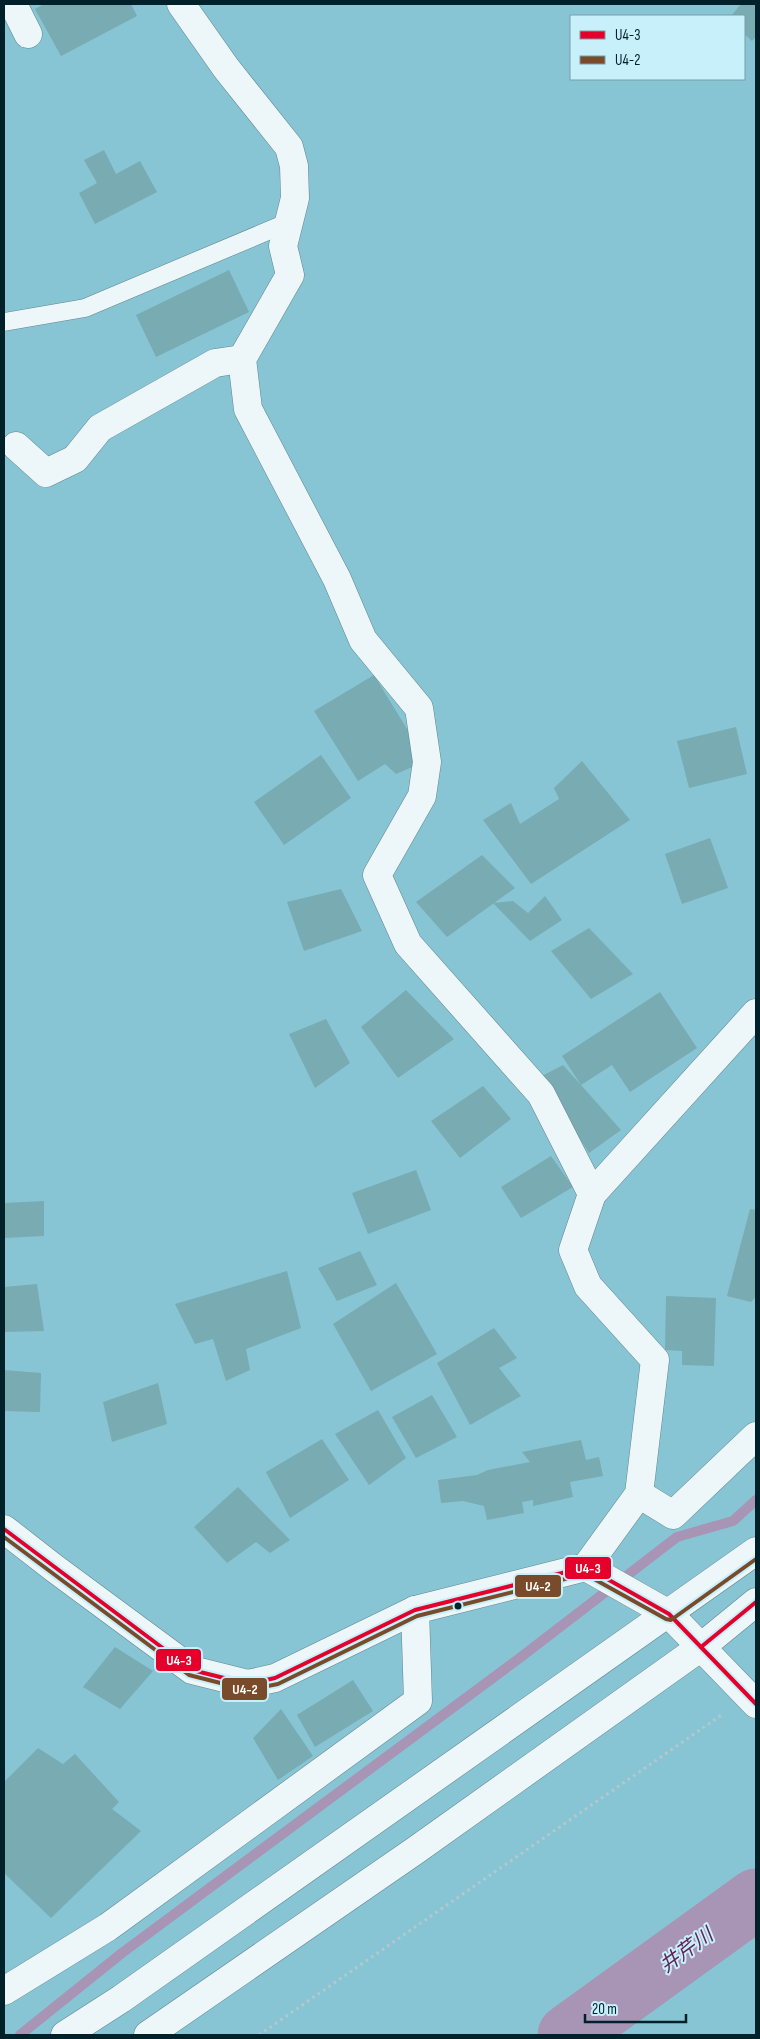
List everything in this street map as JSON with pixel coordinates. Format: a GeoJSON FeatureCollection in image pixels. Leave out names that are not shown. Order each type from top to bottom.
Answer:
{"type":"FeatureCollection","features":[{"type":"Feature","properties":{"kind":"street"},"geometry":{"type":"LineString","coordinates":[[13,4],[28,34]]}},
{"type":"Feature","properties":{"kind":"street"},"geometry":{"type":"LineString","coordinates":[[181,4],[226,68],[289,147],[294,166],[295,198],[283,246],[290,275],[242,358],[248,409],[337,580],[363,640],[419,708],[428,762],[422,796],[377,875],[408,944],[541,1094],[592,1194]]}},
{"type":"Feature","properties":{"kind":"street"},"geometry":{"type":"LineString","coordinates":[[16,446],[46,473],[75,459],[100,428],[215,363],[242,358]]}},
{"type":"Feature","properties":{"kind":"street"},"geometry":{"type":"LineString","coordinates":[[4,1528],[54,1568],[192,1670],[248,1684],[275,1678],[415,1610],[586,1567],[639,1494],[655,1360],[588,1286],[573,1250],[592,1194],[756,1013]]}},
{"type":"Feature","properties":{"kind":"street"},"geometry":{"type":"LineString","coordinates":[[639,1494],[673,1515],[756,1436]]}},
{"type":"Feature","properties":{"kind":"street"},"geometry":{"type":"LineString","coordinates":[[65,2035],[129,1994],[756,1551]]}},
{"type":"Feature","properties":{"kind":"street"},"geometry":{"type":"LineString","coordinates":[[586,1567],[669,1614],[752,1701]]}},
{"type":"Feature","properties":{"kind":"street"},"geometry":{"type":"LineString","coordinates":[[148,2035],[416,1850],[701,1647],[756,1602]]}},
{"type":"Feature","properties":{"kind":"street"},"geometry":{"type":"LineString","coordinates":[[4,1991],[108,1927],[418,1701],[415,1610]]}},
{"type":"Feature","properties":{"kind":"lane"},"geometry":{"type":"LineString","coordinates":[[4,322],[85,308],[289,222]]}},
{"type":"Feature","properties":{"kind":"path"},"geometry":{"type":"LineString","coordinates":[[259,2035],[752,1701]]}},
{"type":"Feature","properties":{"kind":"building"},"geometry":{"type":"Polygon","coordinates":[[[44,4],[131,4],[137,16],[61,56],[35,9],[44,4]]]}},
{"type":"Feature","properties":{"kind":"building"},"geometry":{"type":"Polygon","coordinates":[[[741,4],[756,4],[756,37],[752,41],[745,35],[745,15],[732,15],[741,4]]]}},
{"type":"Feature","properties":{"kind":"building"},"geometry":{"type":"Polygon","coordinates":[[[104,150],[116,174],[140,161],[157,192],[95,224],[79,193],[97,183],[84,160],[104,150]]]}},
{"type":"Feature","properties":{"kind":"building"},"geometry":{"type":"Polygon","coordinates":[[[229,270],[249,312],[156,357],[136,315],[229,270]]]}},
{"type":"Feature","properties":{"kind":"building"},"geometry":{"type":"Polygon","coordinates":[[[374,675],[415,742],[424,762],[396,774],[385,764],[358,781],[314,711],[374,675]]]}},
{"type":"Feature","properties":{"kind":"building"},"geometry":{"type":"Polygon","coordinates":[[[736,727],[747,774],[689,788],[677,741],[736,727]]]}},
{"type":"Feature","properties":{"kind":"building"},"geometry":{"type":"Polygon","coordinates":[[[321,755],[351,798],[284,845],[254,802],[321,755]]]}},
{"type":"Feature","properties":{"kind":"building"},"geometry":{"type":"Polygon","coordinates":[[[582,761],[630,820],[531,884],[483,820],[511,803],[520,824],[559,799],[554,788],[582,761]]]}},
{"type":"Feature","properties":{"kind":"building"},"geometry":{"type":"Polygon","coordinates":[[[710,838],[728,888],[682,904],[665,854],[710,838]]]}},
{"type":"Feature","properties":{"kind":"building"},"geometry":{"type":"Polygon","coordinates":[[[482,855],[515,888],[447,937],[416,902],[482,855]]]}},
{"type":"Feature","properties":{"kind":"building"},"geometry":{"type":"Polygon","coordinates":[[[341,889],[362,931],[304,951],[287,902],[341,889]]]}},
{"type":"Feature","properties":{"kind":"building"},"geometry":{"type":"Polygon","coordinates":[[[545,896],[562,920],[530,941],[493,903],[513,901],[528,913],[545,896]]]}},
{"type":"Feature","properties":{"kind":"building"},"geometry":{"type":"Polygon","coordinates":[[[589,928],[633,974],[591,999],[551,951],[589,928]]]}},
{"type":"Feature","properties":{"kind":"building"},"geometry":{"type":"Polygon","coordinates":[[[406,990],[454,1039],[398,1078],[361,1027],[406,990]]]}},
{"type":"Feature","properties":{"kind":"building"},"geometry":{"type":"Polygon","coordinates":[[[660,992],[697,1048],[630,1092],[612,1065],[581,1085],[562,1056],[660,992]]]}},
{"type":"Feature","properties":{"kind":"building"},"geometry":{"type":"Polygon","coordinates":[[[326,1019],[350,1063],[315,1088],[289,1034],[326,1019]]]}},
{"type":"Feature","properties":{"kind":"building"},"geometry":{"type":"Polygon","coordinates":[[[563,1065],[621,1130],[589,1153],[540,1077],[563,1065]]]}},
{"type":"Feature","properties":{"kind":"building"},"geometry":{"type":"Polygon","coordinates":[[[483,1086],[511,1119],[460,1158],[431,1121],[483,1086]]]}},
{"type":"Feature","properties":{"kind":"building"},"geometry":{"type":"Polygon","coordinates":[[[551,1156],[573,1187],[521,1218],[501,1187],[551,1156]]]}},
{"type":"Feature","properties":{"kind":"building"},"geometry":{"type":"Polygon","coordinates":[[[416,1170],[431,1210],[368,1234],[352,1193],[416,1170]]]}},
{"type":"Feature","properties":{"kind":"building"},"geometry":{"type":"Polygon","coordinates":[[[44,1201],[44,1236],[4,1238],[4,1203],[44,1201]]]}},
{"type":"Feature","properties":{"kind":"building"},"geometry":{"type":"Polygon","coordinates":[[[750,1209],[756,1210],[756,1297],[751,1302],[727,1296],[750,1209]]]}},
{"type":"Feature","properties":{"kind":"building"},"geometry":{"type":"Polygon","coordinates":[[[360,1251],[377,1285],[337,1301],[318,1268],[360,1251]]]}},
{"type":"Feature","properties":{"kind":"building"},"geometry":{"type":"Polygon","coordinates":[[[287,1271],[301,1328],[246,1349],[250,1370],[226,1381],[213,1339],[195,1344],[175,1304],[287,1271]]]}},
{"type":"Feature","properties":{"kind":"building"},"geometry":{"type":"Polygon","coordinates":[[[396,1283],[437,1354],[371,1391],[333,1324],[396,1283]]]}},
{"type":"Feature","properties":{"kind":"building"},"geometry":{"type":"Polygon","coordinates":[[[37,1284],[44,1331],[4,1332],[4,1287],[37,1284]]]}},
{"type":"Feature","properties":{"kind":"building"},"geometry":{"type":"Polygon","coordinates":[[[666,1296],[716,1298],[714,1366],[682,1365],[682,1351],[665,1350],[666,1296]]]}},
{"type":"Feature","properties":{"kind":"building"},"geometry":{"type":"Polygon","coordinates":[[[494,1328],[517,1358],[499,1368],[521,1396],[470,1425],[437,1363],[494,1328]]]}},
{"type":"Feature","properties":{"kind":"building"},"geometry":{"type":"Polygon","coordinates":[[[4,1370],[41,1373],[40,1412],[4,1411],[4,1370]]]}},
{"type":"Feature","properties":{"kind":"building"},"geometry":{"type":"Polygon","coordinates":[[[158,1383],[167,1424],[112,1442],[103,1402],[158,1383]]]}},
{"type":"Feature","properties":{"kind":"building"},"geometry":{"type":"Polygon","coordinates":[[[432,1395],[457,1437],[416,1458],[392,1417],[432,1395]]]}},
{"type":"Feature","properties":{"kind":"building"},"geometry":{"type":"Polygon","coordinates":[[[378,1410],[406,1458],[369,1485],[335,1434],[378,1410]]]}},
{"type":"Feature","properties":{"kind":"building"},"geometry":{"type":"Polygon","coordinates":[[[322,1439],[349,1480],[290,1518],[266,1472],[322,1439]]]}},
{"type":"Feature","properties":{"kind":"building"},"geometry":{"type":"Polygon","coordinates":[[[581,1440],[586,1460],[599,1457],[603,1476],[570,1482],[573,1497],[533,1506],[533,1500],[522,1502],[524,1513],[487,1520],[484,1506],[463,1501],[441,1503],[438,1480],[477,1475],[488,1470],[530,1462],[522,1452],[581,1440]]]}},
{"type":"Feature","properties":{"kind":"building"},"geometry":{"type":"Polygon","coordinates":[[[238,1487],[290,1540],[270,1553],[256,1542],[227,1563],[194,1527],[238,1487]]]}},
{"type":"Feature","properties":{"kind":"building"},"geometry":{"type":"Polygon","coordinates":[[[115,1647],[153,1671],[120,1709],[83,1687],[115,1647]]]}},
{"type":"Feature","properties":{"kind":"building"},"geometry":{"type":"Polygon","coordinates":[[[353,1680],[373,1711],[315,1747],[297,1715],[353,1680]]]}},
{"type":"Feature","properties":{"kind":"building"},"geometry":{"type":"Polygon","coordinates":[[[281,1709],[313,1756],[278,1780],[253,1738],[281,1709]]]}},
{"type":"Feature","properties":{"kind":"building"},"geometry":{"type":"Polygon","coordinates":[[[38,1748],[63,1764],[75,1754],[119,1802],[112,1809],[141,1831],[51,1918],[4,1873],[4,1782],[38,1748]]]}},
{"type":"Feature","properties":{"kind":"waterway"},"geometry":{"type":"LineString","coordinates":[[20,2035],[122,1953],[521,1657],[677,1537],[733,1521],[756,1500]]}},
{"type":"Feature","properties":{"kind":"waterway","name":"井芹川"},"geometry":{"type":"LineString","coordinates":[[568,2035],[756,1899]]}},
{"type":"Feature","properties":{"kind":"transit line","name":"U4-3"},"geometry":{"type":"LineString","coordinates":[[4,1529],[192,1670],[248,1684],[275,1678],[415,1610],[586,1567],[669,1614],[756,1704]]}},
{"type":"Feature","properties":{"kind":"transit line","name":"U4-2"},"geometry":{"type":"LineString","coordinates":[[4,1537],[189,1675],[248,1690],[278,1684],[417,1616],[585,1574],[671,1620],[756,1559]]}},
{"type":"Feature","properties":{"kind":"transit line","name":"U4-3"},"geometry":{"type":"LineString","coordinates":[[701,1647],[756,1602]]}}]}
